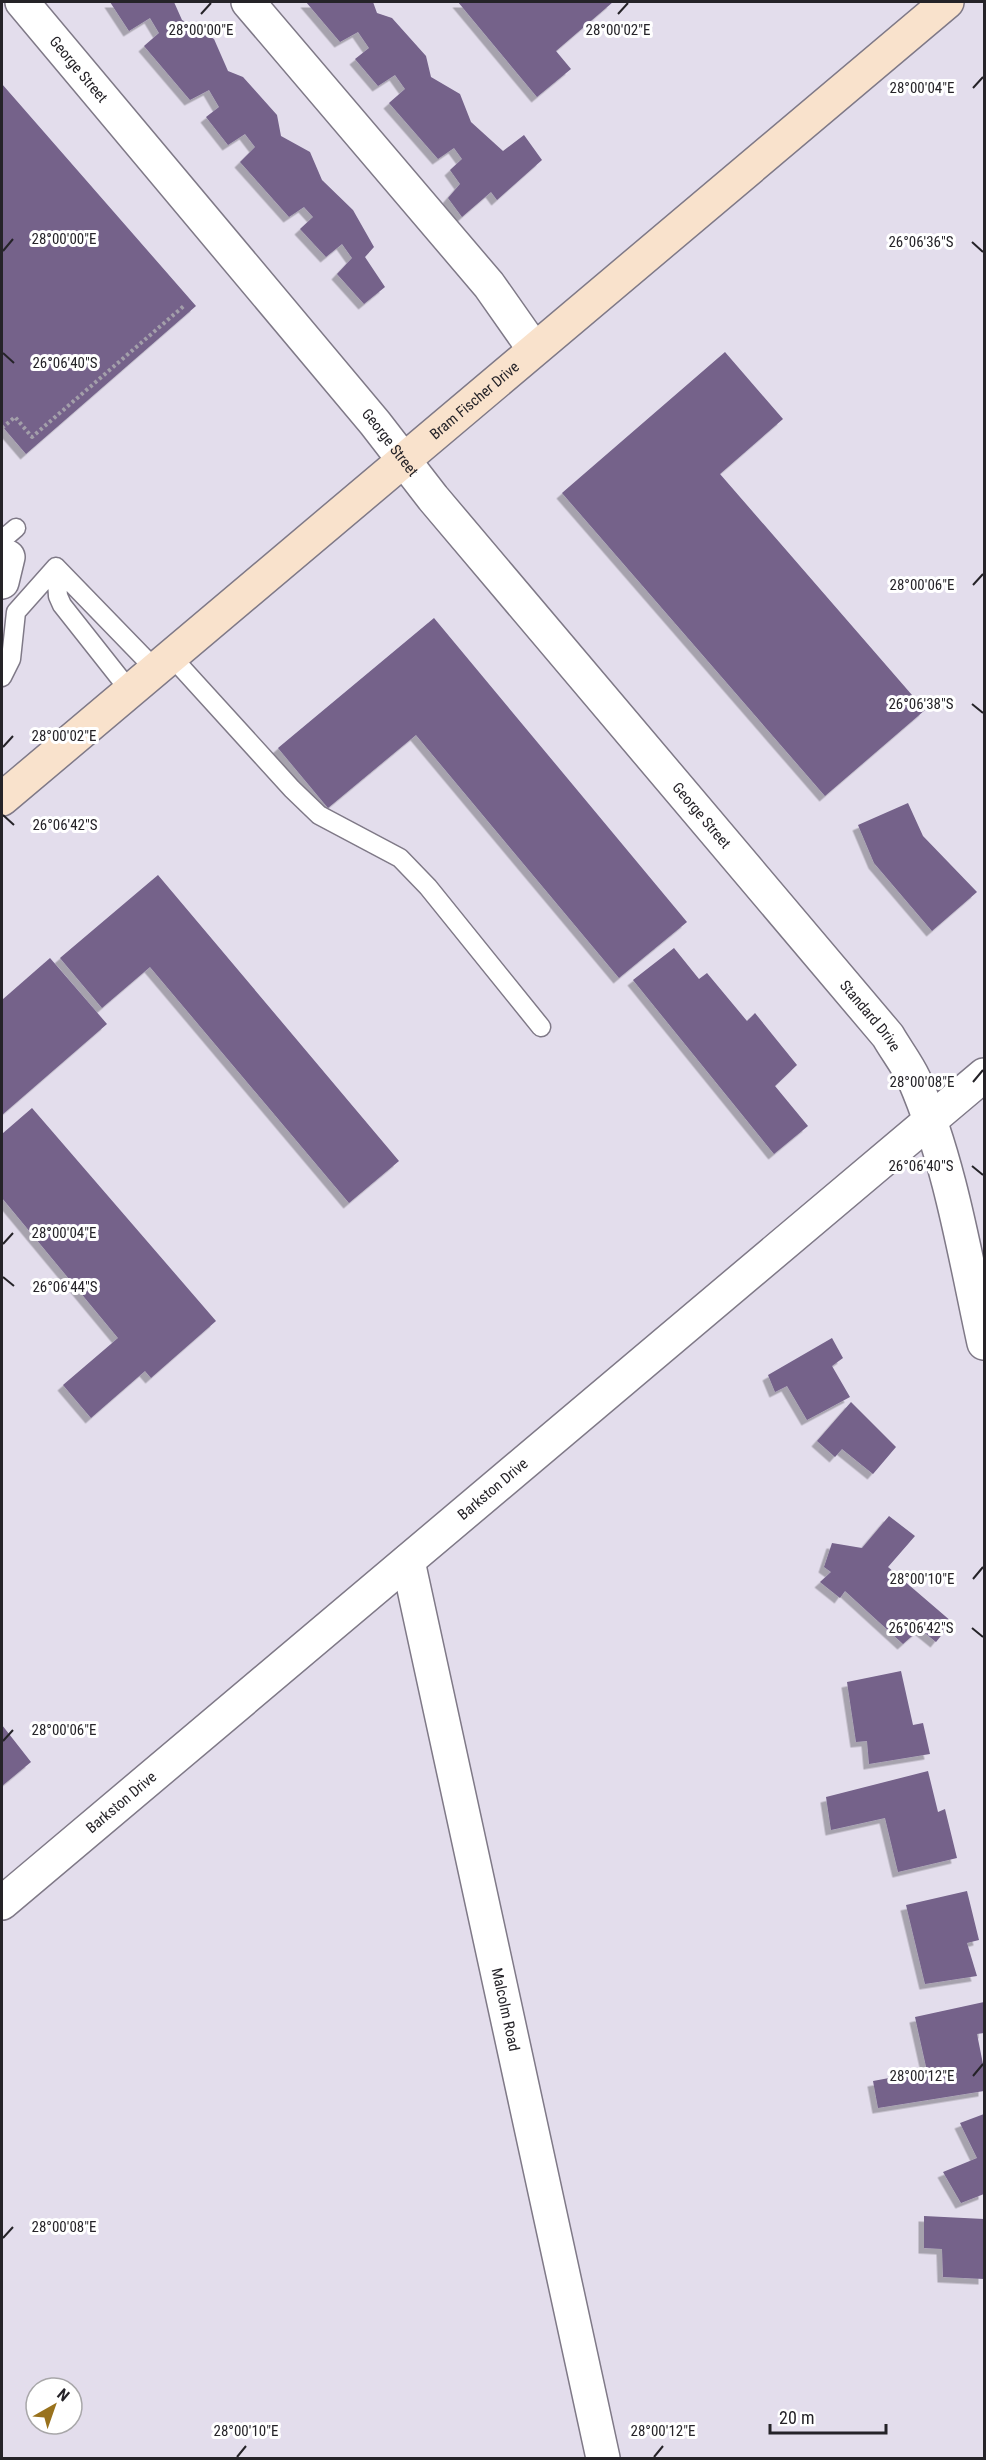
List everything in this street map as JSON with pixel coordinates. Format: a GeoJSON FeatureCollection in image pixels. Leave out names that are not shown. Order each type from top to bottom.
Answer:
{"type":"FeatureCollection","features":[{"type":"Feature","properties":{"kind":"main road","name":"Bram Fischer Drive"},"geometry":{"type":"LineString","coordinates":[[2,799],[947,2]]}},
{"type":"Feature","properties":{"kind":"street","name":"George Street"},"geometry":{"type":"LineString","coordinates":[[22,2],[405,461],[433,498],[760,884]]}},
{"type":"Feature","properties":{"kind":"street"},"geometry":{"type":"LineString","coordinates":[[248,2],[489,285],[534,349]]}},
{"type":"Feature","properties":{"kind":"street","name":"Standard Drive"},"geometry":{"type":"LineString","coordinates":[[760,884],[888,1036],[913,1077],[930,1121],[948,1184],[984,1343]]}},
{"type":"Feature","properties":{"kind":"street","name":"Barkston Drive"},"geometry":{"type":"LineString","coordinates":[[2,1903],[984,1075]]}},
{"type":"Feature","properties":{"kind":"street","name":"Malcolm Road"},"geometry":{"type":"LineString","coordinates":[[408,1561],[603,2458]]}},
{"type":"Feature","properties":{"kind":"lane"},"geometry":{"type":"LineString","coordinates":[[56,567],[163,662],[319,814],[351,834],[381,846],[407,866],[428,887],[541,1027]]}},
{"type":"Feature","properties":{"kind":"lane"},"geometry":{"type":"LineString","coordinates":[[2,677],[11,659],[16,612],[56,567]]}},
{"type":"Feature","properties":{"kind":"lane"},"geometry":{"type":"LineString","coordinates":[[56,567],[58,596],[62,605],[130,691]]}},
{"type":"Feature","properties":{"kind":"lane"},"geometry":{"type":"LineString","coordinates":[[29,598],[62,605]]}},
{"type":"Feature","properties":{"kind":"path"},"geometry":{"type":"LineString","coordinates":[[2,428],[15,417],[32,436],[185,305]]}},
{"type":"Feature","properties":{"kind":"building"},"geometry":{"type":"Polygon","coordinates":[[[110,2],[174,2],[182,20],[214,39],[228,71],[243,77],[277,115],[281,136],[310,152],[322,180],[353,210],[374,247],[365,257],[385,287],[364,304],[337,274],[352,258],[342,244],[326,257],[300,229],[313,217],[304,207],[289,217],[240,162],[255,147],[245,134],[228,145],[206,117],[219,107],[209,90],[190,100],[144,46],[159,33],[150,18],[129,31],[110,2]]]}},
{"type":"Feature","properties":{"kind":"building"},"geometry":{"type":"Polygon","coordinates":[[[306,2],[373,2],[377,13],[392,18],[426,56],[431,77],[460,94],[471,122],[503,151],[524,135],[542,160],[497,200],[491,192],[462,217],[448,198],[460,184],[450,170],[462,159],[454,148],[438,159],[389,103],[405,89],[395,75],[378,86],[355,59],[369,48],[358,32],[340,42],[306,2]]]}},
{"type":"Feature","properties":{"kind":"building"},"geometry":{"type":"Polygon","coordinates":[[[458,2],[613,2],[556,51],[571,69],[537,97],[458,2]]]}},
{"type":"Feature","properties":{"kind":"building"},"geometry":{"type":"Polygon","coordinates":[[[2,84],[196,306],[26,454],[2,426],[2,84]]]}},
{"type":"Feature","properties":{"kind":"building"},"geometry":{"type":"Polygon","coordinates":[[[725,352],[783,419],[720,474],[925,710],[825,796],[562,493],[725,352]]]}},
{"type":"Feature","properties":{"kind":"building"},"geometry":{"type":"Polygon","coordinates":[[[434,618],[687,922],[619,978],[416,735],[328,808],[278,748],[434,618]]]}},
{"type":"Feature","properties":{"kind":"building"},"geometry":{"type":"Polygon","coordinates":[[[908,803],[923,836],[977,892],[932,931],[874,863],[858,825],[908,803]]]}},
{"type":"Feature","properties":{"kind":"building"},"geometry":{"type":"Polygon","coordinates":[[[158,875],[399,1161],[349,1203],[150,967],[102,1008],[60,958],[158,875]]]}},
{"type":"Feature","properties":{"kind":"building"},"geometry":{"type":"Polygon","coordinates":[[[674,948],[699,979],[707,973],[747,1021],[755,1013],[797,1065],[775,1086],[808,1126],[774,1154],[633,980],[674,948]]]}},
{"type":"Feature","properties":{"kind":"building"},"geometry":{"type":"Polygon","coordinates":[[[50,958],[107,1024],[2,1115],[2,1000],[50,958]]]}},
{"type":"Feature","properties":{"kind":"building"},"geometry":{"type":"Polygon","coordinates":[[[32,1108],[216,1321],[151,1378],[145,1371],[91,1418],[63,1385],[118,1338],[2,1198],[2,1134],[32,1108]]]}},
{"type":"Feature","properties":{"kind":"building"},"geometry":{"type":"Polygon","coordinates":[[[832,1338],[843,1358],[832,1366],[850,1397],[807,1420],[787,1386],[775,1392],[768,1375],[832,1338]]]}},
{"type":"Feature","properties":{"kind":"building"},"geometry":{"type":"Polygon","coordinates":[[[851,1402],[896,1447],[873,1474],[842,1449],[835,1457],[817,1441],[851,1402]]]}},
{"type":"Feature","properties":{"kind":"building"},"geometry":{"type":"Polygon","coordinates":[[[889,1516],[915,1536],[888,1567],[952,1622],[936,1642],[920,1629],[903,1644],[845,1591],[840,1598],[820,1582],[831,1572],[824,1567],[832,1543],[862,1548],[889,1516]]]}},
{"type":"Feature","properties":{"kind":"building"},"geometry":{"type":"Polygon","coordinates":[[[901,1671],[913,1725],[923,1723],[930,1754],[869,1764],[867,1741],[856,1742],[847,1682],[901,1671]]]}},
{"type":"Feature","properties":{"kind":"building"},"geometry":{"type":"Polygon","coordinates":[[[2,1725],[31,1762],[2,1786],[2,1725]]]}},
{"type":"Feature","properties":{"kind":"building"},"geometry":{"type":"Polygon","coordinates":[[[928,1771],[938,1812],[945,1809],[957,1858],[898,1872],[885,1818],[831,1830],[826,1797],[928,1771]]]}},
{"type":"Feature","properties":{"kind":"building"},"geometry":{"type":"Polygon","coordinates":[[[967,1891],[979,1940],[967,1943],[977,1976],[925,1984],[906,1905],[967,1891]]]}},
{"type":"Feature","properties":{"kind":"building"},"geometry":{"type":"Polygon","coordinates":[[[984,2002],[984,2033],[977,2034],[984,2069],[984,2091],[878,2108],[873,2081],[927,2071],[915,2017],[984,2002]]]}},
{"type":"Feature","properties":{"kind":"building"},"geometry":{"type":"Polygon","coordinates":[[[984,2114],[984,2194],[961,2203],[943,2172],[977,2158],[960,2123],[984,2114]]]}},
{"type":"Feature","properties":{"kind":"building"},"geometry":{"type":"Polygon","coordinates":[[[924,2216],[984,2219],[984,2279],[943,2277],[942,2249],[924,2248],[924,2216]]]}}]}
